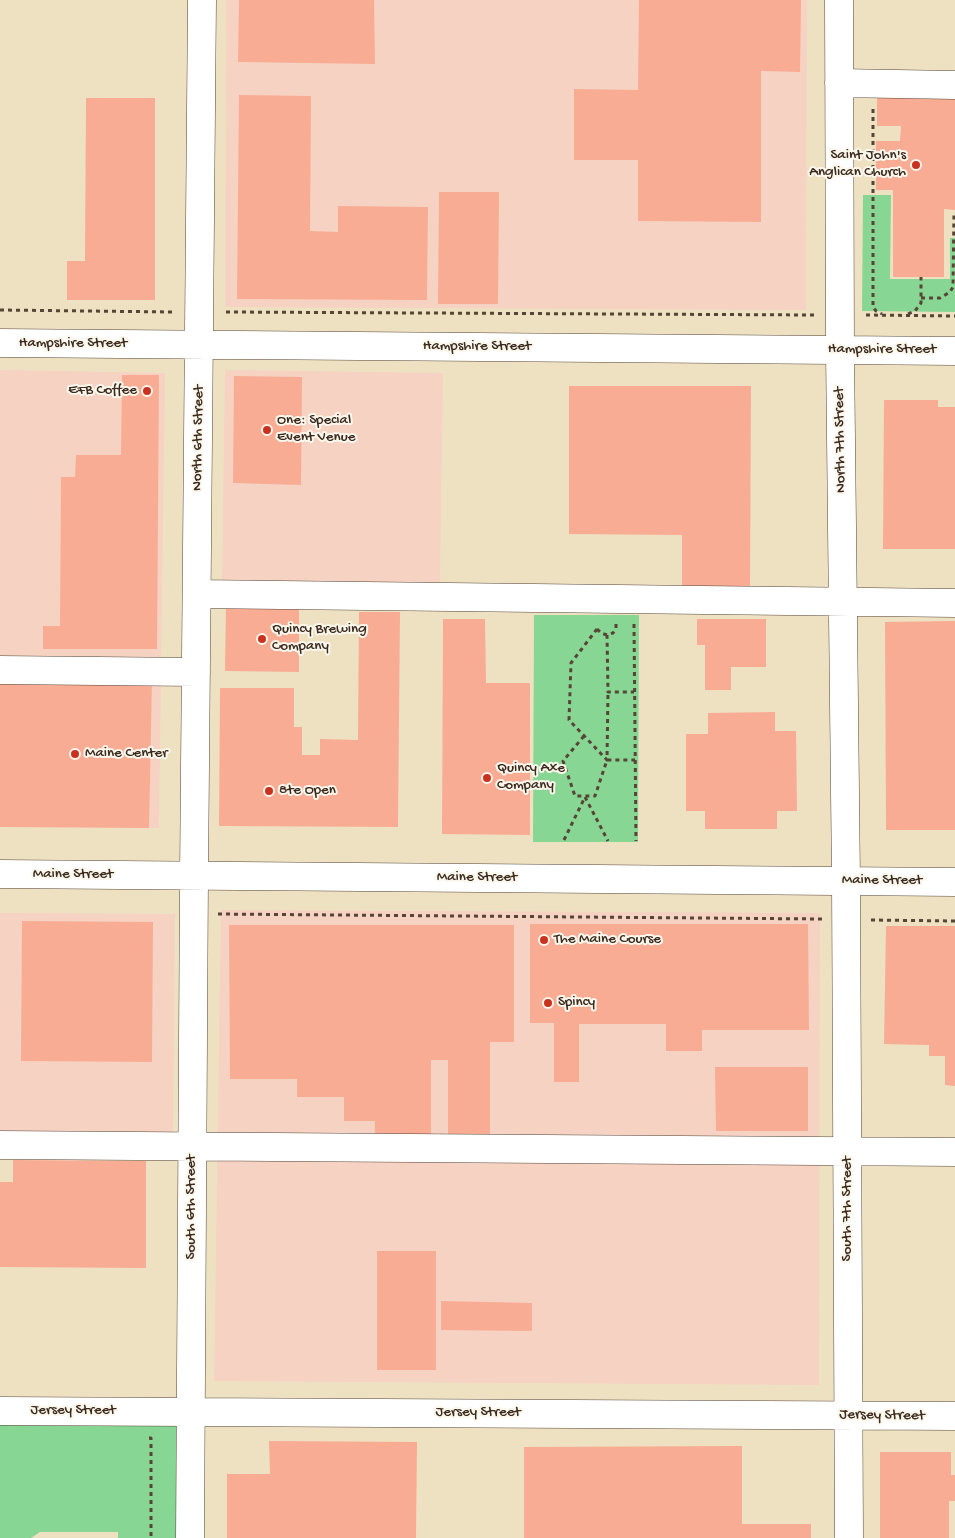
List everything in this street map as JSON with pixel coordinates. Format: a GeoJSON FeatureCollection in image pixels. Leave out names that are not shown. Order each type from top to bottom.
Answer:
{"type":"FeatureCollection","features":[{"type":"Feature","properties":{"kind":"street","name":"North 6th Street"},"geometry":{"type":"LineString","coordinates":[[194,876],[202,0]]}},
{"type":"Feature","properties":{"kind":"street","name":"North 7th Street"},"geometry":{"type":"LineString","coordinates":[[839,0],[840,350],[846,881]]}},
{"type":"Feature","properties":{"kind":"street"},"geometry":{"type":"LineString","coordinates":[[839,83],[955,85]]}},
{"type":"Feature","properties":{"kind":"street","name":"Hampshire Street"},"geometry":{"type":"LineString","coordinates":[[0,343],[955,351]]}},
{"type":"Feature","properties":{"kind":"street"},"geometry":{"type":"LineString","coordinates":[[197,594],[955,603]]}},
{"type":"Feature","properties":{"kind":"street"},"geometry":{"type":"LineString","coordinates":[[0,670],[196,672]]}},
{"type":"Feature","properties":{"kind":"street","name":"Maine Street"},"geometry":{"type":"LineString","coordinates":[[0,874],[955,882]]}},
{"type":"Feature","properties":{"kind":"street","name":"South 6th Street"},"geometry":{"type":"LineString","coordinates":[[190,1538],[194,876]]}},
{"type":"Feature","properties":{"kind":"street","name":"South 7th Street"},"geometry":{"type":"LineString","coordinates":[[846,881],[849,1538]]}},
{"type":"Feature","properties":{"kind":"street"},"geometry":{"type":"LineString","coordinates":[[0,1145],[192,1148],[955,1152]]}},
{"type":"Feature","properties":{"kind":"street","name":"Jersey Street"},"geometry":{"type":"LineString","coordinates":[[0,1411],[955,1416]]}},
{"type":"Feature","properties":{"kind":"path"},"geometry":{"type":"LineString","coordinates":[[872,84],[872,299],[876,311],[880,314],[892,315],[908,314],[915,311],[922,298],[921,276]]}},
{"type":"Feature","properties":{"kind":"path"},"geometry":{"type":"LineString","coordinates":[[922,298],[940,298],[950,292],[953,287],[954,212]]}},
{"type":"Feature","properties":{"kind":"path"},"geometry":{"type":"LineString","coordinates":[[0,310],[955,316]]}},
{"type":"Feature","properties":{"kind":"path"},"geometry":{"type":"LineString","coordinates":[[584,736],[563,761],[575,796],[586,797],[595,796],[607,760],[607,636],[613,633],[616,628],[626,600]]}},
{"type":"Feature","properties":{"kind":"path"},"geometry":{"type":"LineString","coordinates":[[626,600],[634,692],[636,841]]}},
{"type":"Feature","properties":{"kind":"path"},"geometry":{"type":"LineString","coordinates":[[598,629],[571,662],[569,720],[607,760],[635,760]]}},
{"type":"Feature","properties":{"kind":"path"},"geometry":{"type":"LineString","coordinates":[[608,692],[634,692]]}},
{"type":"Feature","properties":{"kind":"path"},"geometry":{"type":"LineString","coordinates":[[564,840],[586,797]]}},
{"type":"Feature","properties":{"kind":"path"},"geometry":{"type":"LineString","coordinates":[[586,797],[608,841]]}},
{"type":"Feature","properties":{"kind":"path"},"geometry":{"type":"LineString","coordinates":[[194,914],[955,921]]}},
{"type":"Feature","properties":{"kind":"path"},"geometry":{"type":"LineString","coordinates":[[142,1438],[151,1438],[151,1538]]}},
{"type":"Feature","properties":{"kind":"shaded area"},"geometry":{"type":"Polygon","coordinates":[[[226,0],[807,0],[806,310],[225,307],[226,0]]]}},
{"type":"Feature","properties":{"kind":"shaded area"},"geometry":{"type":"Polygon","coordinates":[[[0,370],[165,373],[159,828],[0,826],[0,370]]]}},
{"type":"Feature","properties":{"kind":"shaded area"},"geometry":{"type":"Polygon","coordinates":[[[225,370],[443,373],[440,585],[222,581],[225,370]]]}},
{"type":"Feature","properties":{"kind":"shaded area"},"geometry":{"type":"Polygon","coordinates":[[[221,910],[820,913],[819,1385],[214,1381],[221,910]]]}},
{"type":"Feature","properties":{"kind":"shaded area"},"geometry":{"type":"Polygon","coordinates":[[[0,913],[175,914],[173,1133],[0,1132],[0,913]]]}},
{"type":"Feature","properties":{"kind":"green space"},"geometry":{"type":"Polygon","coordinates":[[[863,195],[891,195],[890,279],[950,279],[950,238],[955,238],[955,312],[862,311],[863,195]]]}},
{"type":"Feature","properties":{"kind":"green space"},"geometry":{"type":"Polygon","coordinates":[[[534,615],[639,615],[638,842],[533,842],[534,615]]]}},
{"type":"Feature","properties":{"kind":"green space"},"geometry":{"type":"Polygon","coordinates":[[[0,1425],[178,1426],[177,1538],[118,1538],[118,1532],[40,1532],[31,1538],[0,1538],[0,1425]]]}},
{"type":"Feature","properties":{"kind":"building"},"geometry":{"type":"Polygon","coordinates":[[[239,0],[374,0],[375,64],[238,62],[239,0]]]}},
{"type":"Feature","properties":{"kind":"building"},"geometry":{"type":"Polygon","coordinates":[[[639,0],[801,0],[800,72],[761,71],[761,222],[638,221],[638,160],[574,160],[574,89],[638,90],[639,0]]]}},
{"type":"Feature","properties":{"kind":"building"},"geometry":{"type":"Polygon","coordinates":[[[239,95],[311,96],[310,231],[338,232],[338,206],[428,207],[427,300],[237,299],[239,95]]]}},
{"type":"Feature","properties":{"kind":"building"},"geometry":{"type":"Polygon","coordinates":[[[86,98],[155,98],[155,300],[67,300],[67,261],[85,261],[86,98]]]}},
{"type":"Feature","properties":{"kind":"building","name":"Saint John's Anglican Church"},"geometry":{"type":"Polygon","coordinates":[[[877,98],[955,98],[955,210],[944,209],[944,277],[893,277],[893,190],[876,190],[876,141],[900,141],[901,126],[877,126],[877,98]]]}},
{"type":"Feature","properties":{"kind":"building"},"geometry":{"type":"Polygon","coordinates":[[[439,192],[499,192],[498,304],[438,304],[439,192]]]}},
{"type":"Feature","properties":{"kind":"building"},"geometry":{"type":"Polygon","coordinates":[[[122,375],[159,375],[157,649],[43,649],[43,626],[60,626],[61,477],[75,477],[76,455],[121,455],[122,375]]]}},
{"type":"Feature","properties":{"kind":"building","name":"One: Special Event Venue"},"geometry":{"type":"Polygon","coordinates":[[[234,376],[302,377],[301,485],[233,483],[234,376]]]}},
{"type":"Feature","properties":{"kind":"building"},"geometry":{"type":"Polygon","coordinates":[[[569,386],[751,386],[750,592],[682,592],[682,535],[569,534],[569,386]]]}},
{"type":"Feature","properties":{"kind":"building"},"geometry":{"type":"Polygon","coordinates":[[[884,400],[938,400],[938,407],[955,407],[955,549],[883,549],[884,400]]]}},
{"type":"Feature","properties":{"kind":"building","name":"Quincy Brewing Company"},"geometry":{"type":"Polygon","coordinates":[[[226,606],[299,607],[299,672],[225,671],[226,606]]]}},
{"type":"Feature","properties":{"kind":"building"},"geometry":{"type":"Polygon","coordinates":[[[359,612],[400,612],[398,827],[219,826],[220,688],[294,688],[294,727],[302,727],[302,755],[320,755],[320,739],[358,740],[359,612]]]}},
{"type":"Feature","properties":{"kind":"building","name":"Quincy Axe Company"},"geometry":{"type":"Polygon","coordinates":[[[443,619],[485,619],[486,683],[530,683],[530,835],[442,834],[443,619]]]}},
{"type":"Feature","properties":{"kind":"building"},"geometry":{"type":"Polygon","coordinates":[[[697,619],[766,619],[766,667],[731,667],[731,690],[705,690],[705,645],[697,645],[697,619]]]}},
{"type":"Feature","properties":{"kind":"building"},"geometry":{"type":"Polygon","coordinates":[[[955,621],[955,830],[886,830],[885,622],[955,621]]]}},
{"type":"Feature","properties":{"kind":"building","name":"Maine Center"},"geometry":{"type":"Polygon","coordinates":[[[0,678],[152,680],[149,828],[0,827],[0,678]]]}},
{"type":"Feature","properties":{"kind":"building"},"geometry":{"type":"Polygon","coordinates":[[[775,712],[775,731],[796,731],[797,811],[777,811],[777,829],[705,829],[705,811],[686,811],[686,734],[708,734],[708,713],[775,712]]]}},
{"type":"Feature","properties":{"kind":"building"},"geometry":{"type":"Polygon","coordinates":[[[22,921],[153,922],[152,1062],[21,1061],[22,921]]]}},
{"type":"Feature","properties":{"kind":"building"},"geometry":{"type":"Polygon","coordinates":[[[530,924],[808,924],[809,1030],[702,1030],[702,1051],[666,1051],[666,1024],[579,1024],[579,1082],[554,1082],[554,1023],[530,1023],[530,924]]]}},
{"type":"Feature","properties":{"kind":"building"},"geometry":{"type":"Polygon","coordinates":[[[229,925],[514,925],[514,1042],[490,1042],[490,1136],[448,1136],[448,1060],[431,1060],[431,1135],[375,1136],[375,1121],[344,1121],[344,1097],[297,1097],[297,1079],[230,1079],[229,925]]]}},
{"type":"Feature","properties":{"kind":"building"},"geometry":{"type":"Polygon","coordinates":[[[886,926],[955,926],[955,1086],[945,1085],[945,1056],[929,1056],[929,1045],[884,1044],[886,926]]]}},
{"type":"Feature","properties":{"kind":"building"},"geometry":{"type":"Polygon","coordinates":[[[715,1067],[808,1067],[808,1131],[716,1131],[715,1067]]]}},
{"type":"Feature","properties":{"kind":"building"},"geometry":{"type":"Polygon","coordinates":[[[13,1160],[146,1161],[146,1268],[0,1267],[0,1182],[13,1182],[13,1160]]]}},
{"type":"Feature","properties":{"kind":"building"},"geometry":{"type":"Polygon","coordinates":[[[377,1251],[436,1251],[436,1370],[377,1370],[377,1251]]]}},
{"type":"Feature","properties":{"kind":"building"},"geometry":{"type":"Polygon","coordinates":[[[441,1301],[532,1303],[532,1331],[441,1330],[441,1301]]]}},
{"type":"Feature","properties":{"kind":"building"},"geometry":{"type":"Polygon","coordinates":[[[269,1441],[417,1442],[416,1538],[227,1538],[227,1474],[270,1474],[269,1441]]]}},
{"type":"Feature","properties":{"kind":"building"},"geometry":{"type":"Polygon","coordinates":[[[742,1446],[742,1524],[811,1524],[811,1538],[524,1538],[524,1447],[742,1446]]]}},
{"type":"Feature","properties":{"kind":"building"},"geometry":{"type":"Polygon","coordinates":[[[880,1452],[951,1452],[951,1475],[955,1475],[955,1501],[949,1501],[949,1538],[880,1538],[880,1452]]]}},
{"type":"Feature","properties":{"kind":"place","name":"Saint John's Anglican Church"},"geometry":{"type":"Point","coordinates":[916,165]}},
{"type":"Feature","properties":{"kind":"place","name":"EFB Coffee"},"geometry":{"type":"Point","coordinates":[147,391]}},
{"type":"Feature","properties":{"kind":"place","name":"One: Special Event Venue"},"geometry":{"type":"Point","coordinates":[267,430]}},
{"type":"Feature","properties":{"kind":"place","name":"Quincy Brewing Company"},"geometry":{"type":"Point","coordinates":[262,639]}},
{"type":"Feature","properties":{"kind":"place","name":"Maine Center"},"geometry":{"type":"Point","coordinates":[75,754]}},
{"type":"Feature","properties":{"kind":"place","name":"Quincy Axe Company"},"geometry":{"type":"Point","coordinates":[487,778]}},
{"type":"Feature","properties":{"kind":"place","name":"8te Open"},"geometry":{"type":"Point","coordinates":[269,791]}},
{"type":"Feature","properties":{"kind":"place","name":"The Maine Course"},"geometry":{"type":"Point","coordinates":[544,940]}},
{"type":"Feature","properties":{"kind":"place","name":"Spincy"},"geometry":{"type":"Point","coordinates":[548,1003]}}]}
